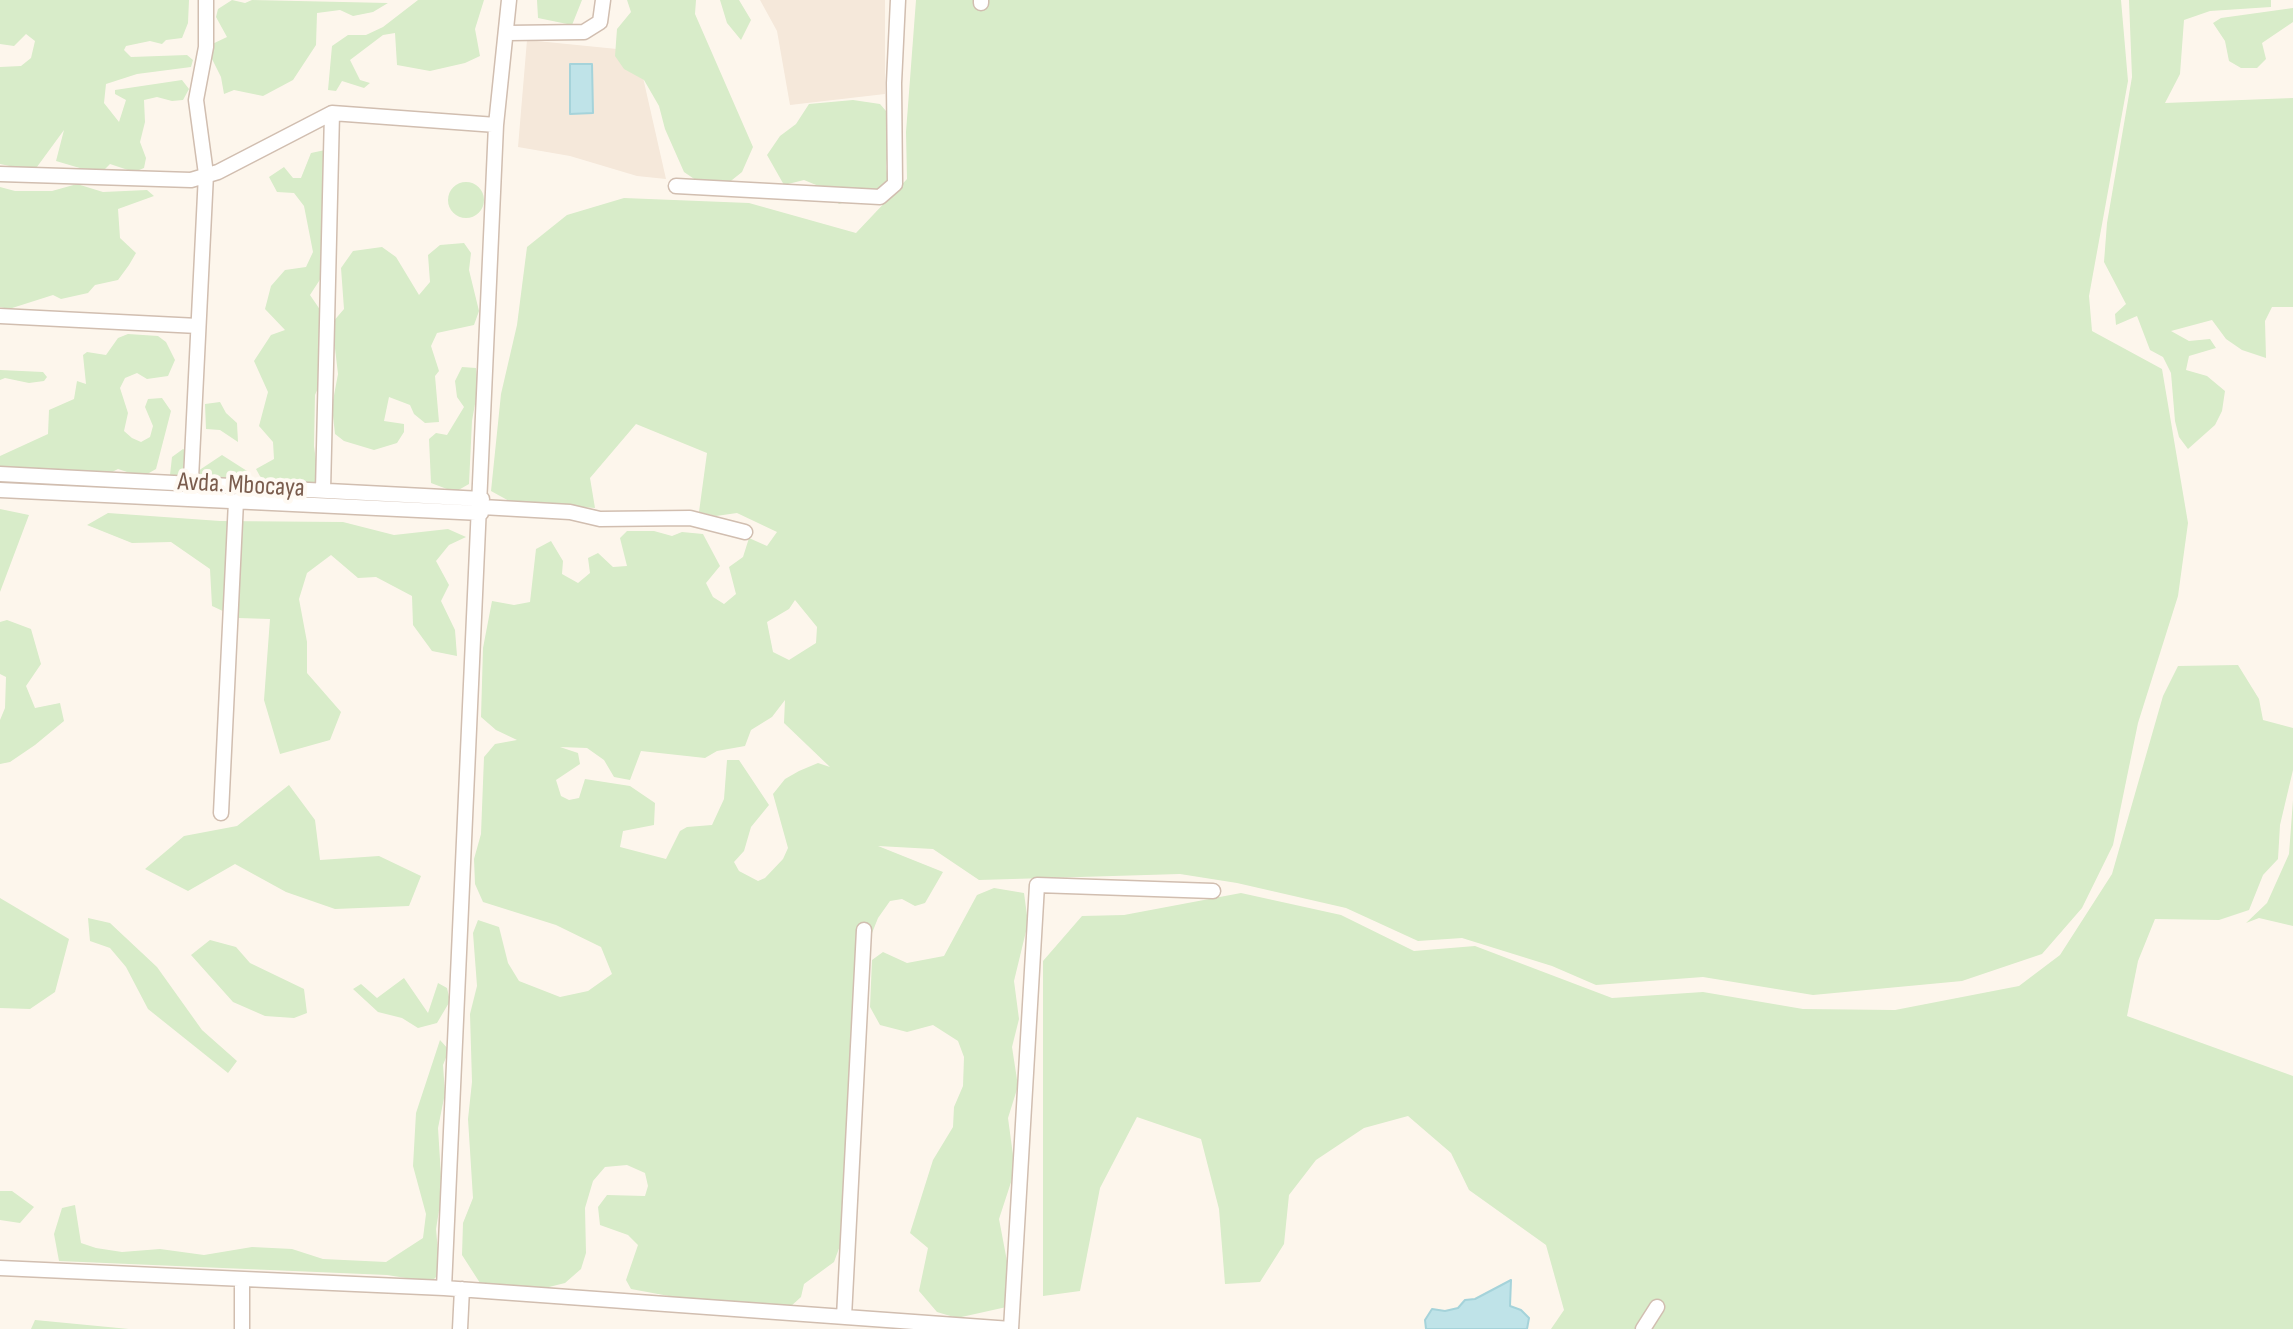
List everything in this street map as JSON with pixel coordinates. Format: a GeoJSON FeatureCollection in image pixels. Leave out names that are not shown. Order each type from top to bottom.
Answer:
{"type":"FeatureCollection","features":[{"type":"Feature","properties":{"kind":"street"},"geometry":{"type":"LineString","coordinates":[[190,491],[206,174],[196,100],[206,47],[206,0]]}},
{"type":"Feature","properties":{"kind":"street"},"geometry":{"type":"LineString","coordinates":[[444,1288],[496,125],[508,33],[509,0]]}},
{"type":"Feature","properties":{"kind":"street"},"geometry":{"type":"LineString","coordinates":[[508,33],[584,32],[600,22],[603,0]]}},
{"type":"Feature","properties":{"kind":"street"},"geometry":{"type":"LineString","coordinates":[[676,186],[880,197],[895,184],[894,83],[898,0]]}},
{"type":"Feature","properties":{"kind":"street"},"geometry":{"type":"LineString","coordinates":[[323,490],[332,113]]}},
{"type":"Feature","properties":{"kind":"street"},"geometry":{"type":"LineString","coordinates":[[0,174],[191,180],[218,172],[332,113],[496,125]]}},
{"type":"Feature","properties":{"kind":"street"},"geometry":{"type":"LineString","coordinates":[[0,316],[198,326]]}},
{"type":"Feature","properties":{"kind":"street","name":"Avda. Mbocaya"},"geometry":{"type":"LineString","coordinates":[[0,474],[190,491],[323,490],[481,506]]}},
{"type":"Feature","properties":{"kind":"street"},"geometry":{"type":"LineString","coordinates":[[0,490],[190,491],[236,501],[481,506],[570,512],[600,519],[690,518],[745,532]]}},
{"type":"Feature","properties":{"kind":"street"},"geometry":{"type":"LineString","coordinates":[[221,813],[236,501]]}},
{"type":"Feature","properties":{"kind":"street"},"geometry":{"type":"LineString","coordinates":[[0,1268],[462,1289],[819,1322],[844,1317],[1011,1329],[1037,885],[1213,891]]}},
{"type":"Feature","properties":{"kind":"street"},"geometry":{"type":"LineString","coordinates":[[844,1317],[864,930]]}},
{"type":"Feature","properties":{"kind":"street"},"geometry":{"type":"LineString","coordinates":[[242,1279],[242,1329]]}},
{"type":"Feature","properties":{"kind":"street"},"geometry":{"type":"LineString","coordinates":[[460,1329],[462,1289]]}},
{"type":"Feature","properties":{"kind":"street"},"geometry":{"type":"LineString","coordinates":[[1643,1329],[1657,1307]]}},
{"type":"Feature","properties":{"kind":"shaded area"},"geometry":{"type":"Polygon","coordinates":[[[760,0],[885,0],[885,94],[790,105],[777,31],[760,0]]]}},
{"type":"Feature","properties":{"kind":"shaded area"},"geometry":{"type":"Polygon","coordinates":[[[527,40],[637,51],[666,179],[637,176],[570,156],[518,147],[527,40]]]}},
{"type":"Feature","properties":{"kind":"green space"},"geometry":{"type":"Polygon","coordinates":[[[0,0],[189,0],[188,23],[182,38],[166,40],[162,44],[150,41],[126,46],[124,50],[131,57],[187,55],[193,60],[191,67],[137,74],[106,84],[104,103],[119,122],[126,100],[115,94],[115,90],[182,80],[189,89],[183,100],[157,97],[144,100],[145,122],[140,142],[146,158],[144,168],[134,172],[110,164],[100,174],[56,161],[64,130],[34,171],[0,164],[0,67],[21,66],[31,58],[35,41],[26,34],[14,46],[0,44],[0,0]]]}},
{"type":"Feature","properties":{"kind":"green space"},"geometry":{"type":"Polygon","coordinates":[[[232,0],[245,3],[252,0],[388,3],[373,12],[353,16],[340,10],[317,13],[316,45],[293,80],[263,96],[234,90],[224,94],[221,77],[206,47],[227,37],[216,17],[218,9],[232,0]]]}},
{"type":"Feature","properties":{"kind":"green space"},"geometry":{"type":"Polygon","coordinates":[[[418,0],[484,0],[475,29],[480,56],[430,71],[397,65],[395,33],[383,35],[350,60],[360,80],[370,83],[364,88],[342,81],[336,91],[328,90],[332,46],[348,35],[366,35],[383,27],[418,0]]]}},
{"type":"Feature","properties":{"kind":"green space"},"geometry":{"type":"Polygon","coordinates":[[[537,0],[582,0],[572,25],[538,18],[537,0]]]}},
{"type":"Feature","properties":{"kind":"green space"},"geometry":{"type":"Polygon","coordinates":[[[627,0],[696,0],[695,14],[753,147],[742,172],[727,184],[709,189],[684,172],[665,129],[659,106],[644,80],[624,69],[615,56],[617,29],[631,12],[627,0]]]}},
{"type":"Feature","properties":{"kind":"green space"},"geometry":{"type":"Polygon","coordinates":[[[720,0],[739,0],[751,20],[741,40],[727,23],[720,0]]]}},
{"type":"Feature","properties":{"kind":"green space"},"geometry":{"type":"Polygon","coordinates":[[[916,0],[2121,0],[2128,81],[2089,296],[2092,331],[2162,369],[2188,523],[2178,596],[2138,723],[2113,845],[2082,908],[2042,954],[1962,981],[1813,995],[1703,977],[1596,985],[1552,966],[1462,938],[1418,941],[1346,908],[1237,883],[1180,874],[979,880],[933,849],[878,846],[943,872],[925,903],[915,906],[902,899],[890,901],[878,918],[870,938],[855,949],[859,975],[848,1097],[848,1224],[834,1262],[804,1284],[801,1297],[790,1307],[685,1299],[631,1289],[626,1280],[638,1245],[628,1235],[600,1225],[598,1207],[607,1195],[645,1196],[648,1186],[645,1173],[627,1165],[605,1167],[593,1181],[585,1208],[586,1253],[581,1269],[565,1283],[545,1288],[480,1283],[462,1255],[463,1223],[473,1198],[468,1119],[472,1082],[470,1014],[477,986],[473,933],[478,920],[499,927],[508,963],[519,981],[560,997],[588,991],[612,974],[601,947],[556,925],[483,902],[475,884],[474,859],[481,834],[484,757],[495,744],[517,740],[496,730],[481,717],[483,648],[492,601],[514,605],[530,602],[536,549],[551,541],[563,561],[562,574],[578,583],[590,573],[588,558],[598,553],[613,567],[627,566],[620,538],[627,531],[654,531],[672,536],[682,532],[703,534],[720,566],[706,583],[713,597],[724,604],[736,594],[729,567],[743,557],[749,538],[767,546],[777,532],[737,513],[716,516],[699,512],[707,453],[636,424],[590,478],[595,508],[555,505],[520,507],[491,491],[501,394],[517,325],[527,247],[567,215],[624,198],[749,203],[856,233],[907,179],[906,132],[916,0]],[[795,600],[789,609],[767,622],[773,652],[789,660],[816,643],[817,627],[795,600]],[[785,700],[772,717],[751,730],[745,746],[717,751],[705,758],[641,751],[630,780],[614,777],[604,760],[587,748],[560,747],[578,753],[580,764],[556,780],[561,796],[569,800],[579,798],[585,779],[630,786],[655,803],[654,825],[623,831],[620,847],[666,859],[680,831],[687,827],[712,825],[724,799],[727,760],[739,760],[769,805],[751,827],[744,851],[734,862],[739,871],[758,881],[765,878],[783,859],[788,848],[773,794],[785,779],[799,771],[818,763],[830,767],[784,723],[785,700]]]}},
{"type":"Feature","properties":{"kind":"green space"},"geometry":{"type":"Polygon","coordinates":[[[2129,0],[2271,0],[2271,7],[2210,11],[2184,20],[2180,74],[2165,103],[2293,98],[2293,307],[2272,307],[2265,321],[2266,358],[2242,350],[2226,339],[2212,320],[2171,331],[2189,341],[2210,339],[2216,348],[2189,356],[2186,370],[2207,376],[2225,391],[2222,411],[2215,425],[2188,449],[2179,437],[2175,421],[2171,373],[2163,357],[2150,350],[2137,316],[2116,325],[2115,314],[2126,304],[2104,262],[2107,223],[2132,77],[2129,0]]]}},
{"type":"Feature","properties":{"kind":"green space"},"geometry":{"type":"Polygon","coordinates":[[[2293,8],[2293,22],[2262,43],[2266,59],[2257,68],[2241,68],[2229,61],[2225,41],[2213,23],[2221,18],[2293,8]]]}},
{"type":"Feature","properties":{"kind":"green space"},"geometry":{"type":"Polygon","coordinates":[[[853,100],[880,104],[892,118],[886,166],[889,188],[839,204],[821,187],[804,180],[784,185],[767,155],[780,136],[796,124],[809,104],[853,100]]]}},
{"type":"Feature","properties":{"kind":"green space"},"geometry":{"type":"Polygon","coordinates":[[[325,150],[327,182],[323,263],[321,278],[310,295],[323,314],[328,364],[315,395],[314,446],[319,484],[292,488],[261,478],[256,469],[274,459],[273,442],[259,426],[268,392],[254,361],[271,335],[285,330],[265,309],[271,286],[285,270],[306,267],[313,252],[304,206],[294,193],[277,192],[269,177],[284,167],[293,178],[301,178],[311,153],[325,150]]]}},
{"type":"Feature","properties":{"kind":"green space"},"geometry":{"type":"Polygon","coordinates":[[[466,182],[478,188],[484,200],[478,212],[466,218],[454,212],[448,200],[454,188],[466,182]]]}},
{"type":"Feature","properties":{"kind":"green space"},"geometry":{"type":"Polygon","coordinates":[[[77,184],[103,192],[147,190],[154,196],[118,209],[120,238],[136,253],[129,265],[118,280],[95,285],[88,293],[61,299],[53,295],[9,309],[0,307],[0,187],[15,191],[52,191],[77,184]]]}},
{"type":"Feature","properties":{"kind":"green space"},"geometry":{"type":"Polygon","coordinates":[[[464,243],[471,253],[469,270],[479,311],[474,325],[437,333],[431,346],[439,371],[435,376],[439,422],[425,423],[414,414],[410,405],[389,397],[384,421],[404,424],[404,432],[397,443],[374,450],[344,441],[335,434],[332,406],[338,374],[332,323],[344,309],[341,268],[353,251],[382,247],[396,257],[419,295],[430,282],[428,255],[440,245],[464,243]]]}},
{"type":"Feature","properties":{"kind":"green space"},"geometry":{"type":"Polygon","coordinates":[[[128,334],[158,336],[166,342],[175,360],[168,376],[147,379],[137,373],[125,378],[120,388],[128,413],[124,431],[132,438],[141,442],[150,437],[153,426],[145,407],[148,399],[162,398],[171,411],[156,469],[142,477],[118,469],[104,476],[47,471],[28,485],[0,483],[0,456],[48,434],[49,410],[74,399],[77,381],[86,384],[83,355],[87,352],[106,355],[118,338],[128,334]]]}},
{"type":"Feature","properties":{"kind":"green space"},"geometry":{"type":"Polygon","coordinates":[[[462,367],[476,368],[478,387],[472,421],[469,484],[455,492],[431,483],[429,439],[436,433],[447,435],[464,407],[457,397],[455,381],[462,367]]]}},
{"type":"Feature","properties":{"kind":"green space"},"geometry":{"type":"Polygon","coordinates":[[[0,370],[43,372],[47,377],[44,381],[29,383],[5,378],[0,380],[0,370]]]}},
{"type":"Feature","properties":{"kind":"green space"},"geometry":{"type":"Polygon","coordinates":[[[220,402],[237,423],[238,442],[220,430],[206,429],[205,404],[220,402]]]}},
{"type":"Feature","properties":{"kind":"green space"},"geometry":{"type":"Polygon","coordinates":[[[183,449],[196,457],[198,471],[222,455],[247,471],[245,476],[187,481],[170,475],[172,457],[183,449]]]}},
{"type":"Feature","properties":{"kind":"green space"},"geometry":{"type":"Polygon","coordinates":[[[0,509],[29,515],[0,592],[0,509]]]}},
{"type":"Feature","properties":{"kind":"green space"},"geometry":{"type":"Polygon","coordinates":[[[108,513],[220,521],[343,522],[394,535],[448,529],[466,537],[449,545],[436,561],[449,585],[441,601],[455,630],[457,656],[432,651],[413,625],[412,596],[376,577],[358,578],[331,555],[307,573],[299,599],[307,642],[307,673],[341,712],[330,740],[280,754],[264,700],[270,619],[238,618],[212,606],[210,569],[171,542],[132,543],[87,525],[108,513]]]}},
{"type":"Feature","properties":{"kind":"green space"},"geometry":{"type":"Polygon","coordinates":[[[7,620],[31,629],[41,664],[26,686],[35,708],[60,703],[64,721],[10,762],[0,764],[0,720],[5,708],[6,677],[0,674],[0,622],[7,620]]]}},
{"type":"Feature","properties":{"kind":"green space"},"geometry":{"type":"Polygon","coordinates":[[[2238,665],[2259,699],[2263,720],[2293,728],[2293,770],[2280,825],[2278,859],[2263,875],[2249,910],[2219,920],[2155,919],[2138,961],[2127,1016],[2293,1076],[2293,1329],[1551,1329],[1564,1310],[1546,1245],[1469,1190],[1451,1153],[1408,1116],[1364,1128],[1316,1160],[1289,1195],[1284,1244],[1260,1282],[1225,1284],[1219,1209],[1201,1139],[1137,1117],[1100,1188],[1080,1291],[1043,1296],[1043,961],[1082,916],[1124,915],[1241,893],[1341,915],[1414,951],[1475,946],[1612,998],[1703,992],[1803,1009],[1895,1010],[2019,986],[2060,955],[2112,874],[2163,696],[2178,666],[2238,665]]]}},
{"type":"Feature","properties":{"kind":"green space"},"geometry":{"type":"Polygon","coordinates":[[[289,785],[315,820],[320,860],[379,856],[421,876],[409,906],[335,909],[286,892],[235,864],[188,891],[145,869],[184,836],[237,826],[289,785]]]}},
{"type":"Feature","properties":{"kind":"green space"},"geometry":{"type":"Polygon","coordinates":[[[2293,800],[2293,926],[2259,918],[2246,923],[2267,903],[2289,854],[2293,800]]]}},
{"type":"Feature","properties":{"kind":"green space"},"geometry":{"type":"Polygon","coordinates":[[[994,888],[1024,893],[1028,923],[1014,981],[1019,1019],[1012,1047],[1018,1086],[1008,1118],[1015,1170],[999,1219],[1010,1277],[1011,1306],[957,1318],[937,1312],[919,1291],[928,1248],[910,1233],[933,1160],[953,1127],[954,1107],[963,1086],[964,1057],[958,1041],[933,1025],[907,1032],[880,1025],[870,1007],[872,960],[883,952],[907,963],[944,956],[977,895],[994,888]]]}},
{"type":"Feature","properties":{"kind":"green space"},"geometry":{"type":"Polygon","coordinates":[[[0,898],[69,939],[55,992],[30,1009],[0,1008],[0,898]]]}},
{"type":"Feature","properties":{"kind":"green space"},"geometry":{"type":"Polygon","coordinates":[[[88,918],[110,923],[157,967],[202,1030],[237,1061],[228,1073],[148,1009],[126,967],[110,948],[90,941],[88,918]]]}},
{"type":"Feature","properties":{"kind":"green space"},"geometry":{"type":"Polygon","coordinates":[[[210,940],[236,947],[250,963],[304,989],[307,1013],[294,1018],[265,1016],[233,1002],[191,955],[210,940]]]}},
{"type":"Feature","properties":{"kind":"green space"},"geometry":{"type":"Polygon","coordinates":[[[404,978],[428,1013],[438,983],[447,988],[450,1001],[437,1023],[418,1028],[402,1018],[378,1012],[353,989],[361,984],[377,998],[404,978]]]}},
{"type":"Feature","properties":{"kind":"green space"},"geometry":{"type":"Polygon","coordinates":[[[440,1040],[449,1050],[443,1065],[445,1093],[438,1128],[442,1192],[436,1229],[440,1273],[431,1282],[387,1275],[59,1261],[54,1234],[62,1208],[75,1205],[81,1243],[96,1248],[122,1252],[160,1249],[204,1255],[252,1247],[292,1249],[323,1259],[386,1262],[423,1238],[426,1214],[413,1166],[416,1113],[440,1040]]]}},
{"type":"Feature","properties":{"kind":"green space"},"geometry":{"type":"Polygon","coordinates":[[[0,1191],[12,1191],[34,1207],[20,1223],[0,1220],[0,1191]]]}},
{"type":"Feature","properties":{"kind":"green space"},"geometry":{"type":"Polygon","coordinates":[[[35,1320],[129,1329],[31,1329],[35,1320]]]}},
{"type":"Feature","properties":{"kind":"water"},"geometry":{"type":"Polygon","coordinates":[[[570,64],[592,64],[593,113],[570,114],[570,64]]]}},
{"type":"Feature","properties":{"kind":"water"},"geometry":{"type":"Polygon","coordinates":[[[1511,1280],[1510,1306],[1521,1310],[1529,1318],[1527,1329],[1426,1329],[1425,1320],[1432,1309],[1445,1311],[1458,1308],[1465,1300],[1475,1299],[1511,1280]]]}}]}
